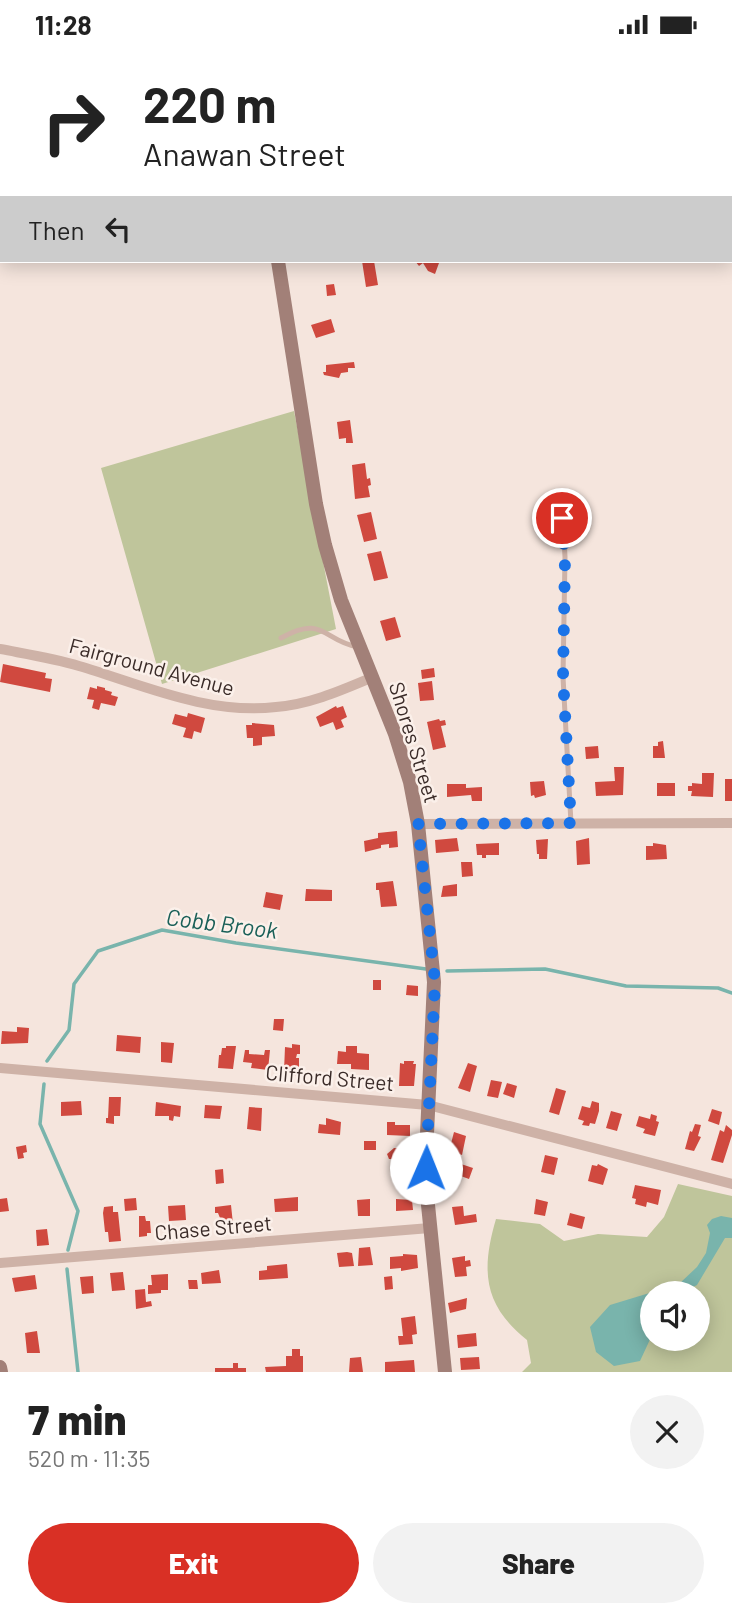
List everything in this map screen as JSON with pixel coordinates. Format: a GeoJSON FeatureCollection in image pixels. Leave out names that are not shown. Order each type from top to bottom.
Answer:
{"type":"FeatureCollection","features":[{"type":"Feature","properties":{"kind":"street","name":"Shores Street"},"geometry":{"type":"LineString","coordinates":[[278,263],[321,531],[341,600],[403,758],[418,824],[435,982],[426,1168],[445,1372]]}},
{"type":"Feature","properties":{"kind":"street","name":"Fairground Avenue"},"geometry":{"type":"LineString","coordinates":[[0,649],[63,661],[191,701],[233,708],[297,704],[373,677]]}},
{"type":"Feature","properties":{"kind":"street"},"geometry":{"type":"LineString","coordinates":[[418,824],[732,823]]}},
{"type":"Feature","properties":{"kind":"street","name":"Clifford Street"},"geometry":{"type":"LineString","coordinates":[[0,1068],[429,1105],[732,1184]]}},
{"type":"Feature","properties":{"kind":"street","name":"Chase Street"},"geometry":{"type":"LineString","coordinates":[[0,1263],[430,1228]]}},
{"type":"Feature","properties":{"kind":"street"},"geometry":{"type":"LineString","coordinates":[[0,1367],[1,1372]]}},
{"type":"Feature","properties":{"kind":"lane"},"geometry":{"type":"LineString","coordinates":[[562,518],[565,558],[563,677],[571,823]]}},
{"type":"Feature","properties":{"kind":"lane"},"geometry":{"type":"LineString","coordinates":[[281,638],[299,630],[318,627],[349,645],[361,647]]}},
{"type":"Feature","properties":{"kind":"green space"},"geometry":{"type":"Polygon","coordinates":[[[294,411],[336,629],[162,684],[101,468],[294,411]]]}},
{"type":"Feature","properties":{"kind":"green space"},"geometry":{"type":"Polygon","coordinates":[[[678,1184],[732,1196],[732,1372],[522,1372],[531,1363],[527,1340],[501,1313],[489,1285],[488,1255],[496,1219],[540,1224],[564,1241],[598,1234],[647,1237],[664,1217],[678,1184]]]}},
{"type":"Feature","properties":{"kind":"water"},"geometry":{"type":"Polygon","coordinates":[[[721,1216],[732,1218],[732,1238],[725,1238],[699,1281],[682,1281],[697,1267],[706,1253],[710,1233],[707,1225],[712,1219],[721,1216]]]}},
{"type":"Feature","properties":{"kind":"water"},"geometry":{"type":"Polygon","coordinates":[[[640,1296],[640,1351],[645,1351],[640,1361],[614,1366],[596,1352],[590,1327],[610,1305],[640,1296]]]}},
{"type":"Feature","properties":{"kind":"building"},"geometry":{"type":"Polygon","coordinates":[[[362,263],[374,263],[378,285],[366,287],[362,263]]]}},
{"type":"Feature","properties":{"kind":"building"},"geometry":{"type":"Polygon","coordinates":[[[423,263],[439,263],[435,274],[428,271],[423,263]]]}},
{"type":"Feature","properties":{"kind":"building"},"geometry":{"type":"Polygon","coordinates":[[[334,284],[336,295],[327,296],[326,285],[334,284]]]}},
{"type":"Feature","properties":{"kind":"building"},"geometry":{"type":"Polygon","coordinates":[[[331,319],[335,332],[316,338],[311,325],[331,319]]]}},
{"type":"Feature","properties":{"kind":"building"},"geometry":{"type":"Polygon","coordinates":[[[354,362],[355,368],[348,368],[348,372],[341,373],[339,378],[324,375],[326,365],[354,362]]]}},
{"type":"Feature","properties":{"kind":"building"},"geometry":{"type":"Polygon","coordinates":[[[350,420],[353,443],[346,443],[346,438],[339,439],[337,422],[350,420]]]}},
{"type":"Feature","properties":{"kind":"building"},"geometry":{"type":"Polygon","coordinates":[[[365,463],[367,479],[370,478],[370,497],[355,499],[352,465],[365,463]]]}},
{"type":"Feature","properties":{"kind":"building"},"geometry":{"type":"Polygon","coordinates":[[[371,512],[377,539],[364,542],[357,515],[371,512]]]}},
{"type":"Feature","properties":{"kind":"building"},"geometry":{"type":"Polygon","coordinates":[[[381,551],[388,578],[374,581],[367,554],[381,551]]]}},
{"type":"Feature","properties":{"kind":"building"},"geometry":{"type":"Polygon","coordinates":[[[395,617],[401,637],[386,641],[380,621],[395,617]]]}},
{"type":"Feature","properties":{"kind":"building"},"geometry":{"type":"Polygon","coordinates":[[[3,664],[46,673],[45,678],[52,679],[50,692],[0,682],[3,664]]]}},
{"type":"Feature","properties":{"kind":"building"},"geometry":{"type":"Polygon","coordinates":[[[434,668],[435,677],[422,679],[421,670],[434,668]]]}},
{"type":"Feature","properties":{"kind":"building"},"geometry":{"type":"Polygon","coordinates":[[[432,681],[434,700],[420,701],[418,683],[432,681]]]}},
{"type":"Feature","properties":{"kind":"building"},"geometry":{"type":"Polygon","coordinates":[[[97,686],[118,697],[115,706],[101,703],[99,710],[92,708],[94,700],[87,699],[90,687],[97,689],[97,686]]]}},
{"type":"Feature","properties":{"kind":"building"},"geometry":{"type":"Polygon","coordinates":[[[336,706],[343,706],[347,717],[341,720],[344,727],[336,730],[333,722],[320,727],[316,717],[336,706]]]}},
{"type":"Feature","properties":{"kind":"building"},"geometry":{"type":"Polygon","coordinates":[[[188,713],[205,718],[201,733],[194,731],[192,739],[183,737],[186,728],[172,724],[175,714],[187,717],[188,713]]]}},
{"type":"Feature","properties":{"kind":"building"},"geometry":{"type":"Polygon","coordinates":[[[445,720],[446,725],[441,726],[446,747],[433,750],[427,722],[445,720]]]}},
{"type":"Feature","properties":{"kind":"building"},"geometry":{"type":"Polygon","coordinates":[[[246,725],[274,725],[275,736],[262,737],[262,745],[253,746],[253,738],[247,738],[246,725]]]}},
{"type":"Feature","properties":{"kind":"building"},"geometry":{"type":"Polygon","coordinates":[[[663,741],[665,758],[653,758],[653,746],[658,746],[658,742],[663,741]]]}},
{"type":"Feature","properties":{"kind":"building"},"geometry":{"type":"Polygon","coordinates":[[[598,746],[599,758],[586,759],[585,747],[598,746]]]}},
{"type":"Feature","properties":{"kind":"building"},"geometry":{"type":"Polygon","coordinates":[[[614,767],[624,767],[623,795],[596,796],[595,782],[615,781],[614,767]]]}},
{"type":"Feature","properties":{"kind":"building"},"geometry":{"type":"Polygon","coordinates":[[[702,773],[714,773],[713,797],[691,796],[692,791],[688,791],[688,786],[692,786],[692,783],[702,784],[702,773]]]}},
{"type":"Feature","properties":{"kind":"building"},"geometry":{"type":"Polygon","coordinates":[[[725,779],[732,779],[732,801],[725,801],[725,779]]]}},
{"type":"Feature","properties":{"kind":"building"},"geometry":{"type":"Polygon","coordinates":[[[544,781],[546,795],[535,798],[534,795],[531,796],[530,782],[544,781]]]}},
{"type":"Feature","properties":{"kind":"building"},"geometry":{"type":"Polygon","coordinates":[[[657,783],[675,783],[675,796],[657,796],[657,783]]]}},
{"type":"Feature","properties":{"kind":"building"},"geometry":{"type":"Polygon","coordinates":[[[447,784],[466,784],[466,788],[482,787],[482,801],[472,801],[471,795],[447,797],[447,784]]]}},
{"type":"Feature","properties":{"kind":"building"},"geometry":{"type":"Polygon","coordinates":[[[397,831],[398,847],[381,845],[381,848],[365,852],[364,841],[378,838],[378,833],[397,831]]]}},
{"type":"Feature","properties":{"kind":"building"},"geometry":{"type":"Polygon","coordinates":[[[457,838],[459,851],[436,853],[435,840],[457,838]]]}},
{"type":"Feature","properties":{"kind":"building"},"geometry":{"type":"Polygon","coordinates":[[[589,838],[590,864],[577,865],[576,841],[589,838]]]}},
{"type":"Feature","properties":{"kind":"building"},"geometry":{"type":"Polygon","coordinates":[[[548,839],[547,859],[539,859],[536,840],[548,839]]]}},
{"type":"Feature","properties":{"kind":"building"},"geometry":{"type":"Polygon","coordinates":[[[499,843],[499,855],[486,855],[486,858],[482,858],[482,855],[477,855],[476,844],[499,843]]]}},
{"type":"Feature","properties":{"kind":"building"},"geometry":{"type":"Polygon","coordinates":[[[653,843],[666,845],[667,859],[646,860],[646,846],[653,846],[653,843]]]}},
{"type":"Feature","properties":{"kind":"building"},"geometry":{"type":"Polygon","coordinates":[[[461,862],[472,862],[473,876],[462,877],[461,862]]]}},
{"type":"Feature","properties":{"kind":"building"},"geometry":{"type":"Polygon","coordinates":[[[393,881],[397,906],[381,907],[376,883],[393,881]]]}},
{"type":"Feature","properties":{"kind":"building"},"geometry":{"type":"Polygon","coordinates":[[[457,884],[457,896],[441,897],[443,886],[457,884]]]}},
{"type":"Feature","properties":{"kind":"building"},"geometry":{"type":"Polygon","coordinates":[[[306,889],[332,890],[332,901],[305,901],[306,889]]]}},
{"type":"Feature","properties":{"kind":"building"},"geometry":{"type":"Polygon","coordinates":[[[266,892],[283,895],[280,910],[263,907],[266,892]]]}},
{"type":"Feature","properties":{"kind":"building"},"geometry":{"type":"Polygon","coordinates":[[[373,980],[381,980],[381,990],[373,990],[373,980]]]}},
{"type":"Feature","properties":{"kind":"building"},"geometry":{"type":"Polygon","coordinates":[[[407,985],[418,986],[418,996],[406,995],[407,985]]]}},
{"type":"Feature","properties":{"kind":"building"},"geometry":{"type":"Polygon","coordinates":[[[274,1019],[284,1019],[283,1031],[273,1030],[274,1019]]]}},
{"type":"Feature","properties":{"kind":"building"},"geometry":{"type":"Polygon","coordinates":[[[17,1027],[29,1028],[28,1043],[1,1044],[2,1031],[17,1032],[17,1027]]]}},
{"type":"Feature","properties":{"kind":"building"},"geometry":{"type":"Polygon","coordinates":[[[117,1035],[141,1037],[140,1053],[116,1051],[117,1035]]]}},
{"type":"Feature","properties":{"kind":"building"},"geometry":{"type":"Polygon","coordinates":[[[161,1042],[174,1043],[172,1063],[161,1062],[161,1042]]]}},
{"type":"Feature","properties":{"kind":"building"},"geometry":{"type":"Polygon","coordinates":[[[292,1044],[300,1045],[300,1054],[297,1054],[296,1058],[299,1058],[299,1076],[286,1075],[284,1071],[285,1047],[292,1048],[292,1044]]]}},
{"type":"Feature","properties":{"kind":"building"},"geometry":{"type":"Polygon","coordinates":[[[226,1046],[236,1046],[233,1069],[218,1068],[219,1055],[226,1046]]]}},
{"type":"Feature","properties":{"kind":"building"},"geometry":{"type":"Polygon","coordinates":[[[346,1046],[357,1046],[357,1053],[369,1054],[369,1070],[351,1069],[351,1064],[337,1064],[338,1051],[346,1052],[346,1046]]]}},
{"type":"Feature","properties":{"kind":"building"},"geometry":{"type":"Polygon","coordinates":[[[245,1050],[249,1050],[249,1054],[264,1055],[265,1050],[270,1050],[268,1070],[251,1068],[252,1063],[243,1062],[245,1050]]]}},
{"type":"Feature","properties":{"kind":"building"},"geometry":{"type":"Polygon","coordinates":[[[404,1061],[414,1061],[413,1064],[416,1064],[414,1086],[399,1086],[400,1063],[404,1064],[404,1061]]]}},
{"type":"Feature","properties":{"kind":"building"},"geometry":{"type":"Polygon","coordinates":[[[468,1063],[477,1066],[470,1092],[458,1088],[468,1063]]]}},
{"type":"Feature","properties":{"kind":"building"},"geometry":{"type":"Polygon","coordinates":[[[491,1080],[502,1082],[498,1098],[487,1096],[491,1080]]]}},
{"type":"Feature","properties":{"kind":"building"},"geometry":{"type":"Polygon","coordinates":[[[507,1083],[517,1086],[514,1098],[503,1094],[507,1083]]]}},
{"type":"Feature","properties":{"kind":"building"},"geometry":{"type":"Polygon","coordinates":[[[556,1088],[566,1091],[559,1115],[549,1112],[556,1088]]]}},
{"type":"Feature","properties":{"kind":"building"},"geometry":{"type":"Polygon","coordinates":[[[109,1097],[121,1097],[120,1116],[114,1116],[114,1124],[106,1123],[109,1097]]]}},
{"type":"Feature","properties":{"kind":"building"},"geometry":{"type":"Polygon","coordinates":[[[81,1101],[82,1115],[61,1116],[61,1102],[81,1101]]]}},
{"type":"Feature","properties":{"kind":"building"},"geometry":{"type":"Polygon","coordinates":[[[592,1101],[599,1103],[595,1124],[582,1125],[584,1121],[578,1119],[582,1106],[590,1108],[592,1101]]]}},
{"type":"Feature","properties":{"kind":"building"},"geometry":{"type":"Polygon","coordinates":[[[156,1102],[181,1106],[180,1117],[174,1116],[173,1121],[169,1120],[169,1116],[155,1116],[156,1102]]]}},
{"type":"Feature","properties":{"kind":"building"},"geometry":{"type":"Polygon","coordinates":[[[205,1105],[222,1106],[220,1119],[204,1118],[205,1105]]]}},
{"type":"Feature","properties":{"kind":"building"},"geometry":{"type":"Polygon","coordinates":[[[249,1107],[262,1108],[261,1131],[247,1129],[249,1107]]]}},
{"type":"Feature","properties":{"kind":"building"},"geometry":{"type":"Polygon","coordinates":[[[712,1109],[722,1112],[719,1125],[708,1121],[712,1109]]]}},
{"type":"Feature","properties":{"kind":"building"},"geometry":{"type":"Polygon","coordinates":[[[611,1111],[622,1114],[617,1131],[606,1128],[611,1111]]]}},
{"type":"Feature","properties":{"kind":"building"},"geometry":{"type":"Polygon","coordinates":[[[651,1114],[657,1116],[656,1121],[659,1122],[655,1136],[643,1133],[645,1129],[636,1126],[639,1116],[650,1119],[651,1114]]]}},
{"type":"Feature","properties":{"kind":"building"},"geometry":{"type":"Polygon","coordinates":[[[326,1118],[341,1122],[340,1135],[318,1133],[319,1124],[326,1125],[326,1118]]]}},
{"type":"Feature","properties":{"kind":"building"},"geometry":{"type":"Polygon","coordinates":[[[387,1122],[410,1125],[410,1136],[387,1135],[387,1122]]]}},
{"type":"Feature","properties":{"kind":"building"},"geometry":{"type":"Polygon","coordinates":[[[695,1124],[701,1125],[698,1136],[701,1137],[694,1151],[685,1149],[695,1124]]]}},
{"type":"Feature","properties":{"kind":"building"},"geometry":{"type":"Polygon","coordinates":[[[726,1125],[732,1130],[732,1135],[723,1163],[711,1160],[720,1130],[724,1132],[726,1125]]]}},
{"type":"Feature","properties":{"kind":"building"},"geometry":{"type":"Polygon","coordinates":[[[454,1132],[466,1136],[462,1155],[459,1154],[457,1162],[447,1159],[454,1132]]]}},
{"type":"Feature","properties":{"kind":"building"},"geometry":{"type":"Polygon","coordinates":[[[364,1141],[376,1141],[376,1150],[364,1150],[364,1141]]]}},
{"type":"Feature","properties":{"kind":"building"},"geometry":{"type":"Polygon","coordinates":[[[26,1145],[24,1158],[18,1159],[16,1147],[26,1145]]]}},
{"type":"Feature","properties":{"kind":"building"},"geometry":{"type":"Polygon","coordinates":[[[394,1148],[409,1148],[409,1160],[389,1159],[387,1154],[394,1148]]]}},
{"type":"Feature","properties":{"kind":"building"},"geometry":{"type":"Polygon","coordinates":[[[545,1155],[558,1158],[554,1175],[541,1172],[545,1155]]]}},
{"type":"Feature","properties":{"kind":"building"},"geometry":{"type":"Polygon","coordinates":[[[461,1164],[473,1168],[469,1179],[458,1175],[461,1164]]]}},
{"type":"Feature","properties":{"kind":"building"},"geometry":{"type":"Polygon","coordinates":[[[598,1164],[608,1169],[603,1185],[588,1181],[592,1165],[598,1164]]]}},
{"type":"Feature","properties":{"kind":"building"},"geometry":{"type":"Polygon","coordinates":[[[223,1169],[224,1183],[216,1184],[215,1170],[223,1169]]]}},
{"type":"Feature","properties":{"kind":"building"},"geometry":{"type":"Polygon","coordinates":[[[406,1169],[406,1172],[411,1171],[412,1183],[396,1184],[395,1170],[406,1169]]]}},
{"type":"Feature","properties":{"kind":"building"},"geometry":{"type":"Polygon","coordinates":[[[635,1185],[661,1190],[658,1205],[647,1202],[646,1207],[635,1204],[636,1199],[632,1198],[635,1185]]]}},
{"type":"Feature","properties":{"kind":"building"},"geometry":{"type":"Polygon","coordinates":[[[298,1197],[298,1211],[275,1212],[274,1199],[298,1197]]]}},
{"type":"Feature","properties":{"kind":"building"},"geometry":{"type":"Polygon","coordinates":[[[7,1198],[9,1211],[0,1212],[0,1199],[7,1198]]]}},
{"type":"Feature","properties":{"kind":"building"},"geometry":{"type":"Polygon","coordinates":[[[136,1198],[137,1210],[125,1211],[124,1199],[136,1198]]]}},
{"type":"Feature","properties":{"kind":"building"},"geometry":{"type":"Polygon","coordinates":[[[370,1199],[370,1216],[358,1216],[357,1200],[370,1199]]]}},
{"type":"Feature","properties":{"kind":"building"},"geometry":{"type":"Polygon","coordinates":[[[396,1199],[412,1200],[413,1210],[396,1211],[396,1199]]]}},
{"type":"Feature","properties":{"kind":"building"},"geometry":{"type":"Polygon","coordinates":[[[536,1199],[548,1202],[545,1216],[534,1214],[536,1199]]]}},
{"type":"Feature","properties":{"kind":"building"},"geometry":{"type":"Polygon","coordinates":[[[185,1205],[186,1220],[169,1221],[168,1206],[185,1205]]]}},
{"type":"Feature","properties":{"kind":"building"},"geometry":{"type":"Polygon","coordinates":[[[231,1205],[233,1224],[221,1227],[215,1207],[231,1205]]]}},
{"type":"Feature","properties":{"kind":"building"},"geometry":{"type":"Polygon","coordinates":[[[113,1206],[113,1212],[118,1212],[121,1241],[109,1242],[103,1213],[104,1207],[113,1206]]]}},
{"type":"Feature","properties":{"kind":"building"},"geometry":{"type":"Polygon","coordinates":[[[463,1206],[464,1216],[476,1214],[477,1222],[455,1225],[452,1207],[463,1206]]]}},
{"type":"Feature","properties":{"kind":"building"},"geometry":{"type":"Polygon","coordinates":[[[570,1213],[585,1217],[582,1229],[567,1225],[570,1213]]]}},
{"type":"Feature","properties":{"kind":"building"},"geometry":{"type":"Polygon","coordinates":[[[139,1216],[145,1216],[146,1221],[150,1221],[151,1233],[147,1233],[147,1236],[139,1237],[139,1216]]]}},
{"type":"Feature","properties":{"kind":"building"},"geometry":{"type":"Polygon","coordinates":[[[47,1229],[49,1245],[37,1246],[36,1230],[47,1229]]]}},
{"type":"Feature","properties":{"kind":"building"},"geometry":{"type":"Polygon","coordinates":[[[370,1247],[373,1265],[358,1266],[359,1248],[370,1247]]]}},
{"type":"Feature","properties":{"kind":"building"},"geometry":{"type":"Polygon","coordinates":[[[337,1253],[352,1253],[354,1266],[339,1267],[337,1253]]]}},
{"type":"Feature","properties":{"kind":"building"},"geometry":{"type":"Polygon","coordinates":[[[417,1255],[418,1268],[401,1271],[401,1268],[390,1269],[390,1257],[417,1255]]]}},
{"type":"Feature","properties":{"kind":"building"},"geometry":{"type":"Polygon","coordinates":[[[465,1256],[465,1261],[470,1260],[471,1266],[466,1267],[467,1276],[455,1277],[452,1258],[465,1256]]]}},
{"type":"Feature","properties":{"kind":"building"},"geometry":{"type":"Polygon","coordinates":[[[287,1264],[288,1278],[259,1280],[259,1271],[267,1270],[267,1266],[287,1264]]]}},
{"type":"Feature","properties":{"kind":"building"},"geometry":{"type":"Polygon","coordinates":[[[219,1270],[221,1283],[202,1284],[201,1273],[219,1270]]]}},
{"type":"Feature","properties":{"kind":"building"},"geometry":{"type":"Polygon","coordinates":[[[123,1272],[125,1290],[112,1291],[110,1273],[123,1272]]]}},
{"type":"Feature","properties":{"kind":"building"},"geometry":{"type":"Polygon","coordinates":[[[168,1274],[168,1290],[148,1294],[148,1285],[152,1285],[151,1275],[168,1274]]]}},
{"type":"Feature","properties":{"kind":"building"},"geometry":{"type":"Polygon","coordinates":[[[35,1275],[37,1289],[15,1292],[12,1278],[35,1275]]]}},
{"type":"Feature","properties":{"kind":"building"},"geometry":{"type":"Polygon","coordinates":[[[93,1276],[94,1293],[82,1294],[80,1277],[93,1276]]]}},
{"type":"Feature","properties":{"kind":"building"},"geometry":{"type":"Polygon","coordinates":[[[392,1276],[393,1289],[385,1290],[384,1277],[392,1276]]]}},
{"type":"Feature","properties":{"kind":"building"},"geometry":{"type":"Polygon","coordinates":[[[188,1280],[197,1280],[198,1289],[189,1289],[188,1280]]]}},
{"type":"Feature","properties":{"kind":"building"},"geometry":{"type":"Polygon","coordinates":[[[145,1289],[146,1302],[151,1301],[152,1306],[136,1309],[135,1290],[145,1289]]]}},
{"type":"Feature","properties":{"kind":"building"},"geometry":{"type":"Polygon","coordinates":[[[467,1298],[466,1309],[450,1313],[448,1303],[467,1298]]]}},
{"type":"Feature","properties":{"kind":"building"},"geometry":{"type":"Polygon","coordinates":[[[415,1316],[417,1334],[412,1335],[413,1344],[399,1345],[398,1336],[403,1336],[401,1318],[415,1316]]]}},
{"type":"Feature","properties":{"kind":"building"},"geometry":{"type":"Polygon","coordinates":[[[37,1331],[40,1353],[27,1353],[25,1333],[37,1331]]]}},
{"type":"Feature","properties":{"kind":"building"},"geometry":{"type":"Polygon","coordinates":[[[476,1333],[477,1346],[458,1348],[457,1335],[476,1333]]]}},
{"type":"Feature","properties":{"kind":"building"},"geometry":{"type":"Polygon","coordinates":[[[292,1349],[300,1349],[303,1372],[266,1372],[265,1367],[286,1366],[286,1356],[292,1356],[292,1349]]]}},
{"type":"Feature","properties":{"kind":"building"},"geometry":{"type":"Polygon","coordinates":[[[361,1357],[363,1372],[349,1372],[350,1358],[361,1357]]]}},
{"type":"Feature","properties":{"kind":"building"},"geometry":{"type":"Polygon","coordinates":[[[479,1357],[480,1369],[461,1370],[460,1358],[479,1357]]]}},
{"type":"Feature","properties":{"kind":"building"},"geometry":{"type":"Polygon","coordinates":[[[414,1360],[415,1372],[385,1372],[385,1362],[414,1360]]]}},
{"type":"Feature","properties":{"kind":"building"},"geometry":{"type":"Polygon","coordinates":[[[233,1363],[238,1363],[238,1368],[246,1368],[246,1372],[215,1372],[215,1368],[233,1368],[233,1363]]]}},
{"type":"Feature","properties":{"kind":"waterway","name":"Cobb Brook"},"geometry":{"type":"LineString","coordinates":[[47,1061],[69,1030],[74,984],[98,951],[162,930],[426,969]]}},
{"type":"Feature","properties":{"kind":"waterway","name":"Cobb Brook"},"geometry":{"type":"LineString","coordinates":[[447,971],[545,969],[626,986],[718,988],[732,993]]}},
{"type":"Feature","properties":{"kind":"waterway","name":"Cobb Brook"},"geometry":{"type":"LineString","coordinates":[[44,1084],[40,1124],[78,1211],[68,1250]]}},
{"type":"Feature","properties":{"kind":"waterway","name":"Cobb Brook"},"geometry":{"type":"LineString","coordinates":[[67,1269],[78,1372]]}},
{"type":"Feature","properties":{"kind":"route"},"geometry":{"type":"LineString","coordinates":[[426,1168],[435,982],[418,824],[571,823],[563,677],[565,558],[562,518]]}}]}
